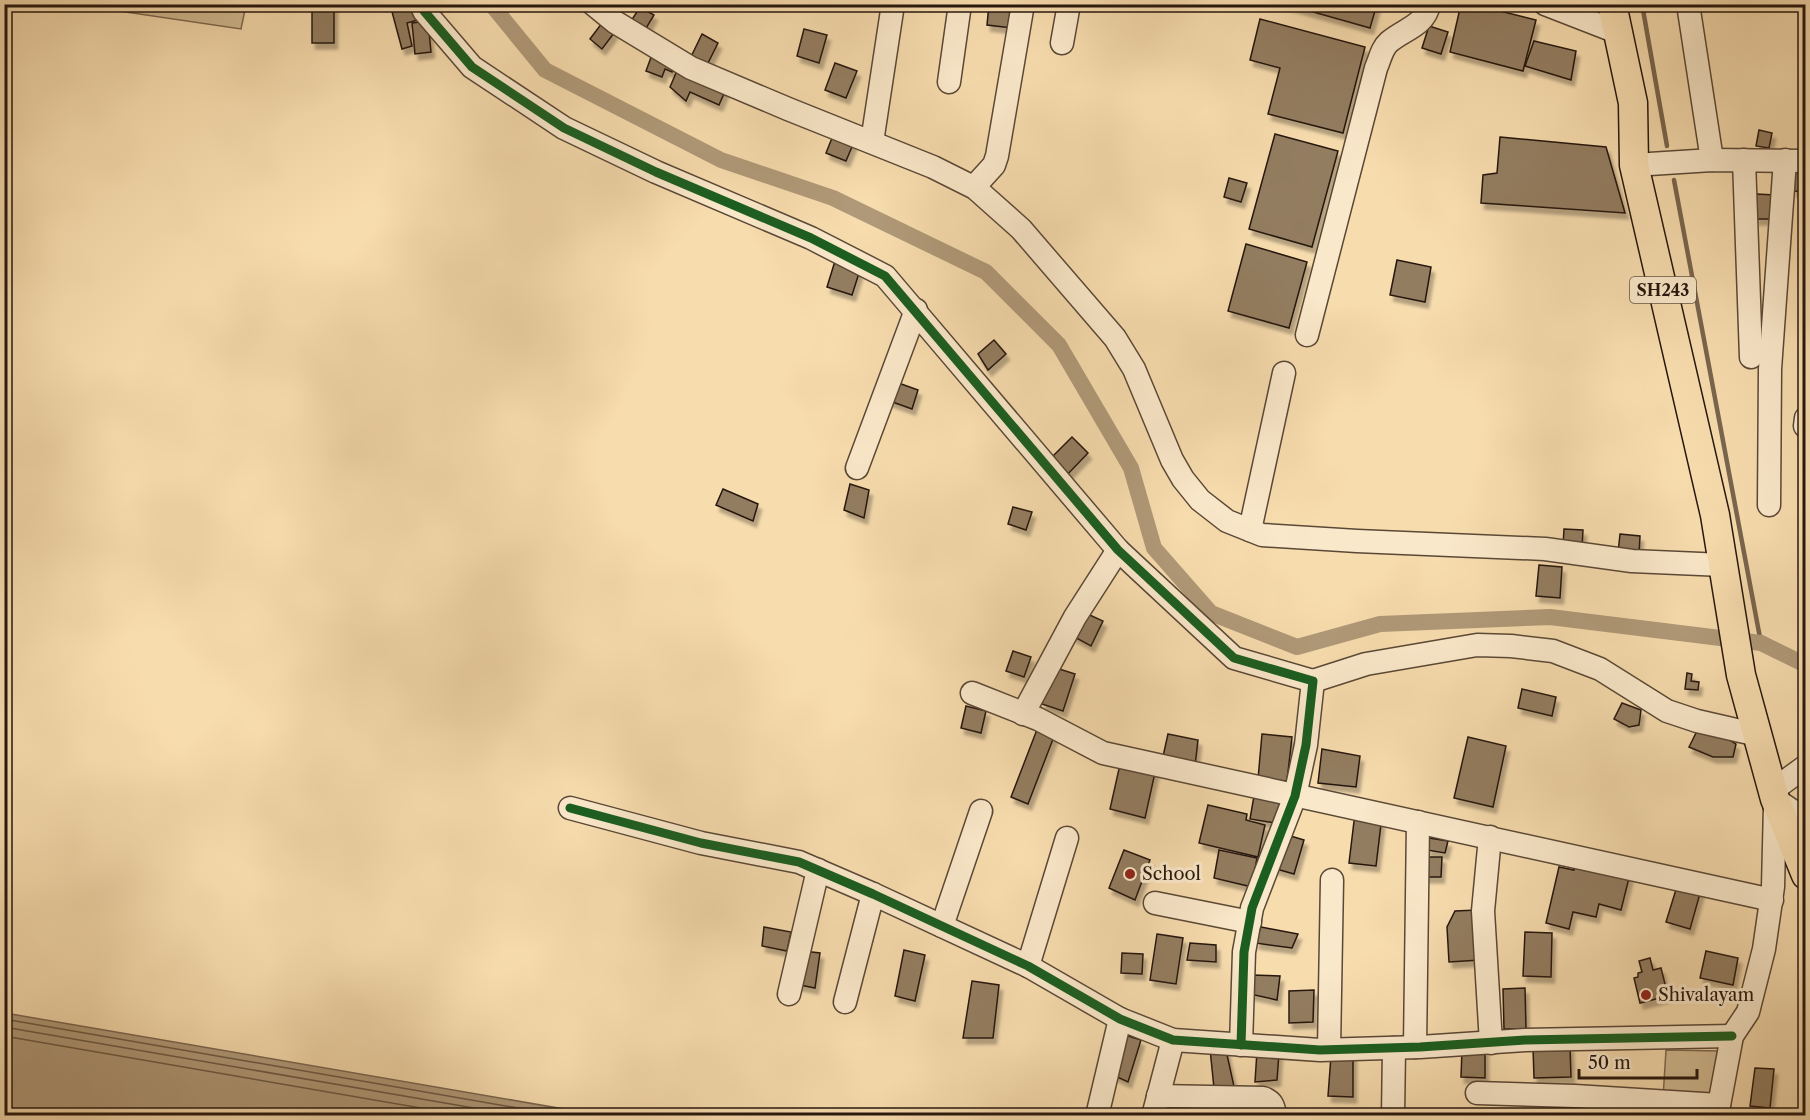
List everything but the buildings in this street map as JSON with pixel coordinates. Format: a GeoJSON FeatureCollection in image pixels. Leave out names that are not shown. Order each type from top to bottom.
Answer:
{"type":"FeatureCollection","features":[{"type":"Feature","properties":{"kind":"main road","name":"SH243"},"geometry":{"type":"LineString","coordinates":[[1612,4],[1633,103],[1634,165],[1714,515],[1741,675],[1774,795],[1806,875]]}},
{"type":"Feature","properties":{"kind":"street"},"geometry":{"type":"LineString","coordinates":[[421,4],[472,67],[564,128],[656,172],[811,238],[885,276],[1118,550],[1234,658],[1313,681],[1366,664],[1477,645],[1553,651],[1600,669],[1667,711],[1697,721],[1758,735]]}},
{"type":"Feature","properties":{"kind":"street"},"geometry":{"type":"LineString","coordinates":[[593,4],[615,22],[691,68],[933,167],[974,187],[1021,229],[1115,338],[1134,369],[1172,460],[1183,479],[1200,500],[1227,521],[1262,535],[1545,549],[1725,576]]}},
{"type":"Feature","properties":{"kind":"street"},"geometry":{"type":"LineString","coordinates":[[872,142],[892,4]]}},
{"type":"Feature","properties":{"kind":"street"},"geometry":{"type":"LineString","coordinates":[[949,82],[960,4]]}},
{"type":"Feature","properties":{"kind":"street"},"geometry":{"type":"LineString","coordinates":[[974,187],[994,165],[997,156],[1023,4]]}},
{"type":"Feature","properties":{"kind":"street"},"geometry":{"type":"LineString","coordinates":[[1062,43],[1069,4]]}},
{"type":"Feature","properties":{"kind":"street"},"geometry":{"type":"LineString","coordinates":[[1307,335],[1376,68],[1388,43],[1420,23],[1428,12],[1429,4]]}},
{"type":"Feature","properties":{"kind":"street"},"geometry":{"type":"LineString","coordinates":[[1545,4],[1617,32]]}},
{"type":"Feature","properties":{"kind":"street"},"geometry":{"type":"LineString","coordinates":[[1688,4],[1712,160]]}},
{"type":"Feature","properties":{"kind":"street"},"geometry":{"type":"LineString","coordinates":[[1634,165],[1712,160],[1795,161],[1770,369],[1769,505]]}},
{"type":"Feature","properties":{"kind":"street"},"geometry":{"type":"LineString","coordinates":[[1744,160],[1751,357]]}},
{"type":"Feature","properties":{"kind":"street"},"geometry":{"type":"LineString","coordinates":[[857,468],[916,310]]}},
{"type":"Feature","properties":{"kind":"street"},"geometry":{"type":"LineString","coordinates":[[1250,530],[1284,373]]}},
{"type":"Feature","properties":{"kind":"street"},"geometry":{"type":"LineString","coordinates":[[1805,426],[1806,418]]}},
{"type":"Feature","properties":{"kind":"street"},"geometry":{"type":"LineString","coordinates":[[1023,714],[1075,617],[1118,550]]}},
{"type":"Feature","properties":{"kind":"street"},"geometry":{"type":"LineString","coordinates":[[1241,1045],[1244,952],[1252,908],[1295,796],[1306,745],[1313,681]]}},
{"type":"Feature","properties":{"kind":"street"},"geometry":{"type":"LineString","coordinates":[[972,693],[1038,719],[1103,753],[1772,900]]}},
{"type":"Feature","properties":{"kind":"street"},"geometry":{"type":"LineString","coordinates":[[1477,1093],[1575,1096],[1718,1110],[1732,1036],[1748,1012],[1764,949],[1772,900],[1774,795],[1806,766]]}},
{"type":"Feature","properties":{"kind":"street"},"geometry":{"type":"LineString","coordinates":[[1774,795],[1806,820]]}},
{"type":"Feature","properties":{"kind":"street"},"geometry":{"type":"LineString","coordinates":[[570,808],[700,843],[800,862],[1028,966],[1120,1019],[1173,1041],[1329,1050],[1525,1040],[1732,1036]]}},
{"type":"Feature","properties":{"kind":"street"},"geometry":{"type":"LineString","coordinates":[[942,926],[981,812]]}},
{"type":"Feature","properties":{"kind":"street"},"geometry":{"type":"LineString","coordinates":[[1393,1116],[1404,1047],[1418,822]]}},
{"type":"Feature","properties":{"kind":"street"},"geometry":{"type":"LineString","coordinates":[[1490,837],[1483,911],[1491,1043]]}},
{"type":"Feature","properties":{"kind":"street"},"geometry":{"type":"LineString","coordinates":[[1028,966],[1066,838]]}},
{"type":"Feature","properties":{"kind":"street"},"geometry":{"type":"LineString","coordinates":[[789,994],[818,870]]}},
{"type":"Feature","properties":{"kind":"street"},"geometry":{"type":"LineString","coordinates":[[1329,1050],[1332,880]]}},
{"type":"Feature","properties":{"kind":"street"},"geometry":{"type":"LineString","coordinates":[[845,1002],[873,894]]}},
{"type":"Feature","properties":{"kind":"street"},"geometry":{"type":"LineString","coordinates":[[1155,903],[1250,922]]}},
{"type":"Feature","properties":{"kind":"street"},"geometry":{"type":"LineString","coordinates":[[1097,1116],[1120,1019]]}},
{"type":"Feature","properties":{"kind":"street"},"geometry":{"type":"LineString","coordinates":[[1173,1041],[1156,1106],[1263,1098],[1269,1100],[1273,1105],[1275,1116]]}},
{"type":"Feature","properties":{"kind":"shaded area"},"geometry":{"type":"Polygon","coordinates":[[[78,5],[246,5],[241,29],[78,5]]]}},
{"type":"Feature","properties":{"kind":"shaded area"},"geometry":{"type":"Polygon","coordinates":[[[1666,1050],[1720,1051],[1718,1098],[1663,1098],[1666,1050]]]}},
{"type":"Feature","properties":{"kind":"water"},"geometry":{"type":"Polygon","coordinates":[[[5,1013],[599,1115],[5,1115],[5,1013]]]}},
{"type":"Feature","properties":{"kind":"waterway"},"geometry":{"type":"LineString","coordinates":[[491,4],[545,70],[721,160],[833,198],[986,272],[1059,345],[1131,468],[1154,548],[1211,613],[1297,647],[1380,624],[1550,617],[1761,643],[1806,665]]}},
{"type":"Feature","properties":{"kind":"waterway"},"geometry":{"type":"LineString","coordinates":[[1642,4],[1667,146]]}},
{"type":"Feature","properties":{"kind":"waterway"},"geometry":{"type":"LineString","coordinates":[[1674,180],[1761,643]]}},
{"type":"Feature","properties":{"kind":"cycle path"},"geometry":{"type":"LineString","coordinates":[[421,4],[424,11],[472,67],[564,128],[656,172],[811,238],[885,276],[1118,550],[1234,658],[1313,681],[1306,745],[1295,796],[1252,908],[1244,952],[1241,1045]]}},
{"type":"Feature","properties":{"kind":"cycle path"},"geometry":{"type":"LineString","coordinates":[[570,808],[701,843],[799,862],[1028,966],[1120,1019],[1173,1040],[1320,1050],[1420,1047],[1525,1040],[1732,1036]]}},
{"type":"Feature","properties":{"kind":"place","name":"School"},"geometry":{"type":"Point","coordinates":[1130,874]}},
{"type":"Feature","properties":{"kind":"place","name":"Shivalayam"},"geometry":{"type":"Point","coordinates":[1646,995]}}]}
